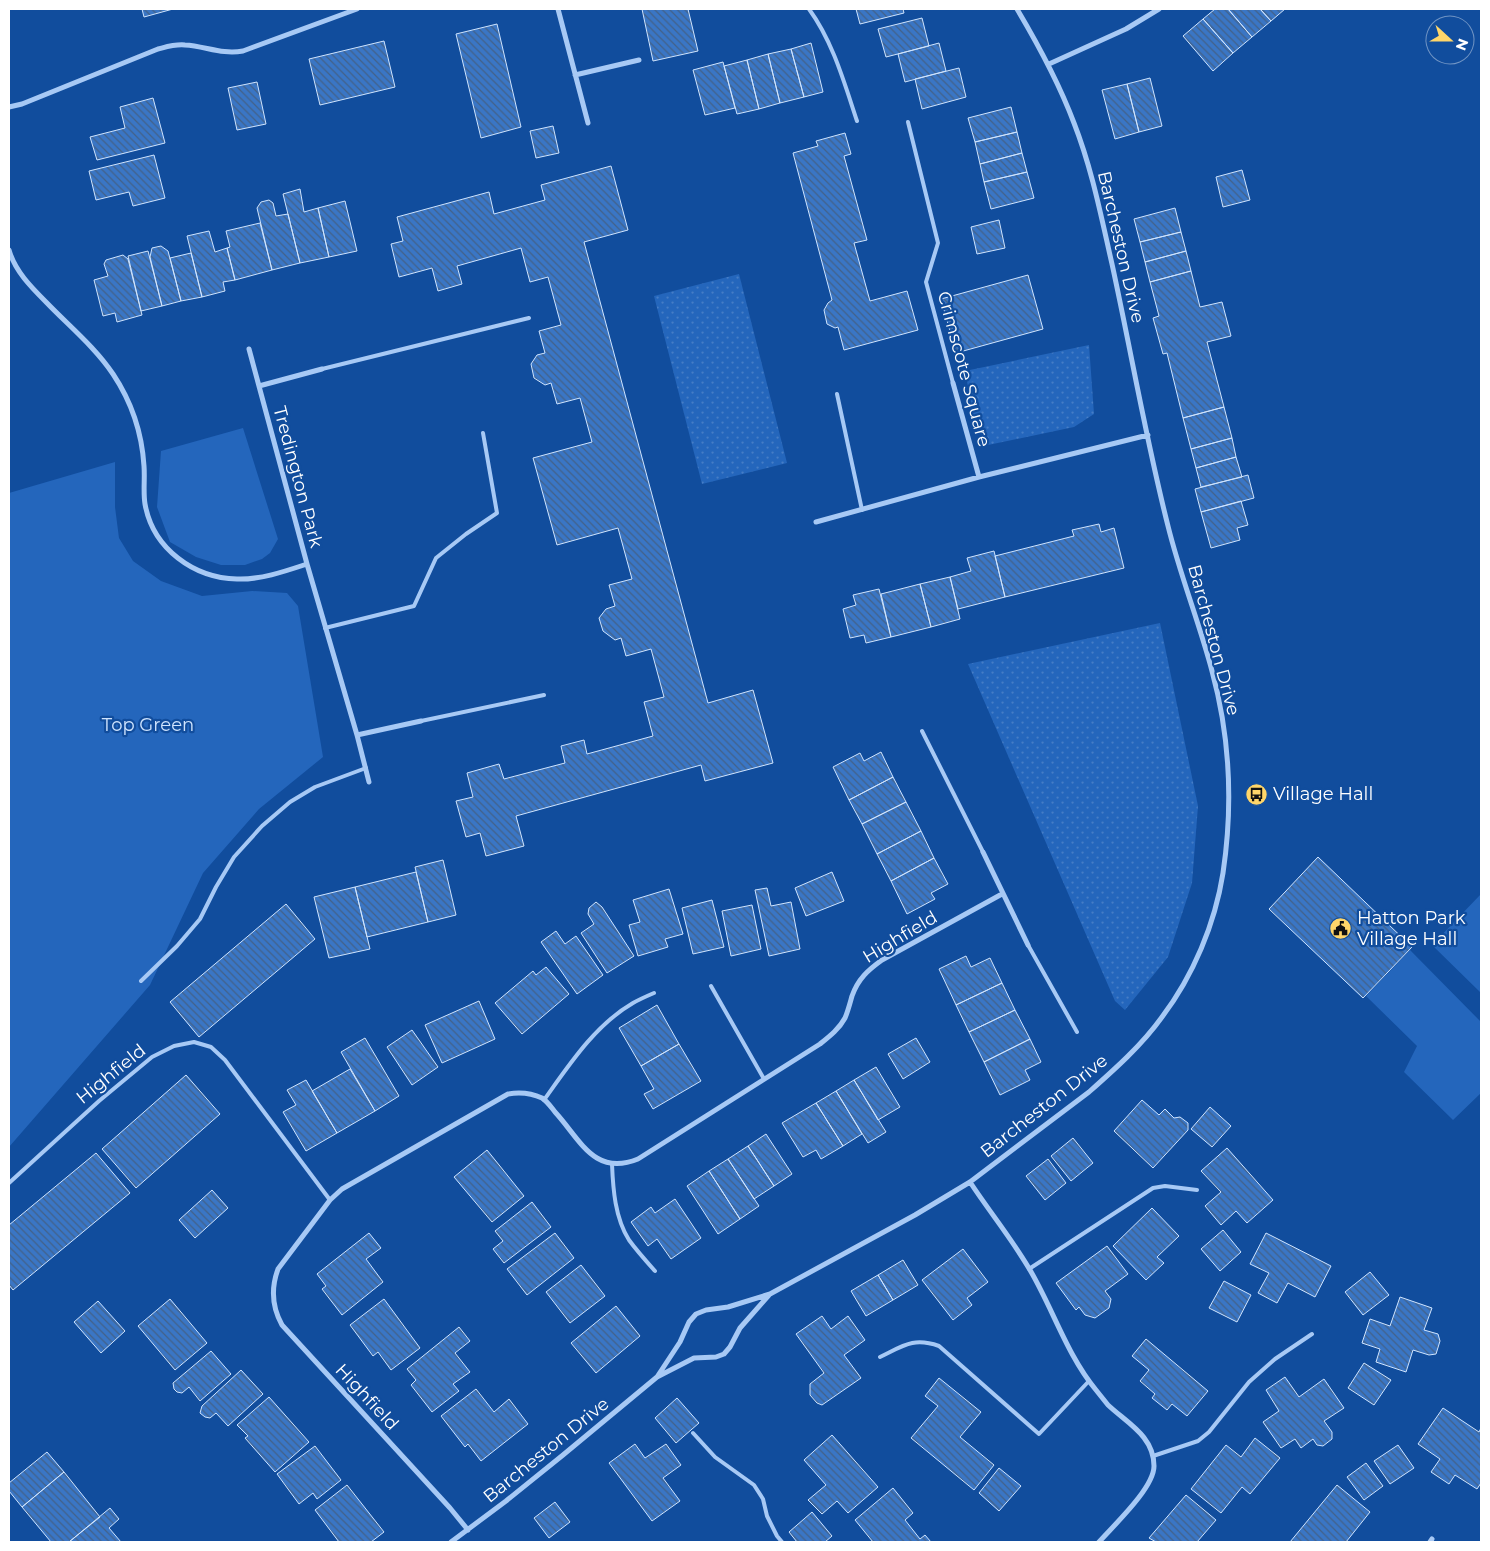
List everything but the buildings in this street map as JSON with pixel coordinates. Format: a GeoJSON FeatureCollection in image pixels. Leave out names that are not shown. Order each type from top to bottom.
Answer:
{"type":"FeatureCollection","features":[{"type":"Feature","properties":{"kind":"street"},"geometry":{"type":"LineString","coordinates":[[9,107],[22,104],[158,49],[184,45],[221,52],[232,53],[242,51],[357,9]]}},
{"type":"Feature","properties":{"kind":"street"},"geometry":{"type":"LineString","coordinates":[[558,9],[588,123]]}},
{"type":"Feature","properties":{"kind":"street","name":"Barcheston Drive"},"geometry":{"type":"LineString","coordinates":[[770,1294],[915,1215],[970,1182],[1089,1092],[1107,1076],[1145,1038],[1172,1003],[1204,941],[1220,885],[1228,815],[1228,762],[1226,740],[1212,670],[1168,527],[1091,172],[1075,125],[1049,64],[1017,9]]}},
{"type":"Feature","properties":{"kind":"street"},"geometry":{"type":"LineString","coordinates":[[1049,64],[1126,29],[1159,9]]}},
{"type":"Feature","properties":{"kind":"street"},"geometry":{"type":"LineString","coordinates":[[575,75],[639,60]]}},
{"type":"Feature","properties":{"kind":"street","name":"Tredington Park"},"geometry":{"type":"LineString","coordinates":[[9,250],[18,271],[102,359],[122,389],[136,422],[141,442],[145,504],[153,528],[178,560],[205,574],[238,580],[307,564],[249,349]]}},
{"type":"Feature","properties":{"kind":"street"},"geometry":{"type":"LineString","coordinates":[[259,386],[322,369]]}},
{"type":"Feature","properties":{"kind":"street","name":"Crimscote Square"},"geometry":{"type":"LineString","coordinates":[[953,383],[979,477]]}},
{"type":"Feature","properties":{"kind":"street"},"geometry":{"type":"LineString","coordinates":[[816,522],[979,477],[1148,435]]}},
{"type":"Feature","properties":{"kind":"street"},"geometry":{"type":"LineString","coordinates":[[307,564],[369,782]]}},
{"type":"Feature","properties":{"kind":"street"},"geometry":{"type":"LineString","coordinates":[[357,735],[421,721]]}},
{"type":"Feature","properties":{"kind":"street"},"geometry":{"type":"LineString","coordinates":[[983,852],[1028,945]]}},
{"type":"Feature","properties":{"kind":"street","name":"Highfield"},"geometry":{"type":"LineString","coordinates":[[612,1164],[620,1164],[638,1159],[820,1044],[835,1031],[845,1017],[858,983],[873,966],[1002,894]]}},
{"type":"Feature","properties":{"kind":"street","name":"Highfield"},"geometry":{"type":"LineString","coordinates":[[468,1530],[282,1325],[278,1317],[273,1292],[278,1269],[282,1262],[330,1200],[342,1189],[508,1094],[526,1093],[544,1100]]}},
{"type":"Feature","properties":{"kind":"street"},"geometry":{"type":"LineString","coordinates":[[544,1100],[585,1149],[612,1164]]}},
{"type":"Feature","properties":{"kind":"street"},"geometry":{"type":"LineString","coordinates":[[970,1182],[1029,1269],[1074,1357],[1089,1382],[1108,1405],[1136,1428],[1147,1441],[1153,1456],[1154,1468],[1150,1482],[1138,1499],[1099,1542]]}},
{"type":"Feature","properties":{"kind":"street"},"geometry":{"type":"LineString","coordinates":[[657,1377],[694,1358],[716,1357],[724,1354],[740,1328],[770,1294]]}},
{"type":"Feature","properties":{"kind":"street"},"geometry":{"type":"LineString","coordinates":[[657,1377],[680,1342],[688,1322],[696,1314],[706,1310],[728,1307],[770,1294]]}},
{"type":"Feature","properties":{"kind":"street","name":"Barcheston Drive"},"geometry":{"type":"LineString","coordinates":[[451,1542],[563,1455],[657,1377]]}},
{"type":"Feature","properties":{"kind":"lane"},"geometry":{"type":"LineString","coordinates":[[809,9],[830,43],[857,121]]}},
{"type":"Feature","properties":{"kind":"lane","name":"Crimscote Square"},"geometry":{"type":"LineString","coordinates":[[908,122],[938,244],[926,282],[953,383]]}},
{"type":"Feature","properties":{"kind":"lane"},"geometry":{"type":"LineString","coordinates":[[322,369],[530,318]]}},
{"type":"Feature","properties":{"kind":"lane"},"geometry":{"type":"LineString","coordinates":[[837,394],[862,510]]}},
{"type":"Feature","properties":{"kind":"lane"},"geometry":{"type":"LineString","coordinates":[[325,628],[414,606],[436,558],[466,534],[497,513],[483,433]]}},
{"type":"Feature","properties":{"kind":"lane"},"geometry":{"type":"LineString","coordinates":[[421,721],[544,695]]}},
{"type":"Feature","properties":{"kind":"lane"},"geometry":{"type":"LineString","coordinates":[[922,730],[983,852]]}},
{"type":"Feature","properties":{"kind":"lane"},"geometry":{"type":"LineString","coordinates":[[141,981],[177,946],[200,919],[234,857],[262,826],[290,802],[315,787],[366,768]]}},
{"type":"Feature","properties":{"kind":"lane"},"geometry":{"type":"LineString","coordinates":[[1028,945],[1078,1032]]}},
{"type":"Feature","properties":{"kind":"lane"},"geometry":{"type":"LineString","coordinates":[[710,986],[764,1079]]}},
{"type":"Feature","properties":{"kind":"lane"},"geometry":{"type":"LineString","coordinates":[[544,1100],[575,1057],[601,1027],[632,1003],[654,993]]}},
{"type":"Feature","properties":{"kind":"lane","name":"Highfield"},"geometry":{"type":"LineString","coordinates":[[9,1184],[98,1101],[152,1057],[174,1046],[194,1042],[211,1047],[225,1060],[330,1200]]}},
{"type":"Feature","properties":{"kind":"lane"},"geometry":{"type":"LineString","coordinates":[[612,1164],[614,1197],[628,1239],[655,1271]]}},
{"type":"Feature","properties":{"kind":"lane"},"geometry":{"type":"LineString","coordinates":[[1029,1269],[1153,1188],[1165,1186],[1197,1190]]}},
{"type":"Feature","properties":{"kind":"lane"},"geometry":{"type":"LineString","coordinates":[[1153,1456],[1198,1441],[1209,1432],[1262,1370],[1312,1334]]}},
{"type":"Feature","properties":{"kind":"lane"},"geometry":{"type":"LineString","coordinates":[[880,1357],[912,1342],[927,1342],[939,1346],[1039,1434],[1089,1382]]}},
{"type":"Feature","properties":{"kind":"lane"},"geometry":{"type":"LineString","coordinates":[[693,1433],[715,1457],[754,1485],[763,1499],[767,1516],[782,1542]]}},
{"type":"Feature","properties":{"kind":"green space"},"geometry":{"type":"Polygon","coordinates":[[[739,274],[787,463],[702,484],[654,296],[739,274]]]}},
{"type":"Feature","properties":{"kind":"green space"},"geometry":{"type":"Polygon","coordinates":[[[1089,345],[1094,414],[1074,427],[988,445],[976,428],[965,371],[1089,345]]]}},
{"type":"Feature","properties":{"kind":"green space"},"geometry":{"type":"Polygon","coordinates":[[[243,428],[278,539],[270,553],[262,559],[245,565],[221,565],[196,557],[170,542],[157,507],[161,451],[243,428]]]}},
{"type":"Feature","properties":{"kind":"green space","name":"Top Green"},"geometry":{"type":"Polygon","coordinates":[[[115,462],[115,507],[119,538],[133,561],[161,581],[202,596],[252,591],[287,593],[298,606],[323,757],[259,809],[203,873],[150,985],[9,1147],[9,493],[115,462]]]}},
{"type":"Feature","properties":{"kind":"green space"},"geometry":{"type":"Polygon","coordinates":[[[1160,623],[1198,806],[1192,883],[1168,957],[1125,1010],[1115,1001],[968,664],[1160,623]]]}},
{"type":"Feature","properties":{"kind":"green space"},"geometry":{"type":"Polygon","coordinates":[[[1481,894],[1481,993],[1432,945],[1481,894]]]}},
{"type":"Feature","properties":{"kind":"green space"},"geometry":{"type":"Polygon","coordinates":[[[1410,950],[1481,1022],[1481,1093],[1453,1120],[1404,1072],[1417,1046],[1366,996],[1410,950]]]}},
{"type":"Feature","properties":{"kind":"place","name":"Village Hall"},"geometry":{"type":"Point","coordinates":[1257,794]}},
{"type":"Feature","properties":{"kind":"place","name":"Hatton Park Village Hall"},"geometry":{"type":"Point","coordinates":[1341,928]}}]}
